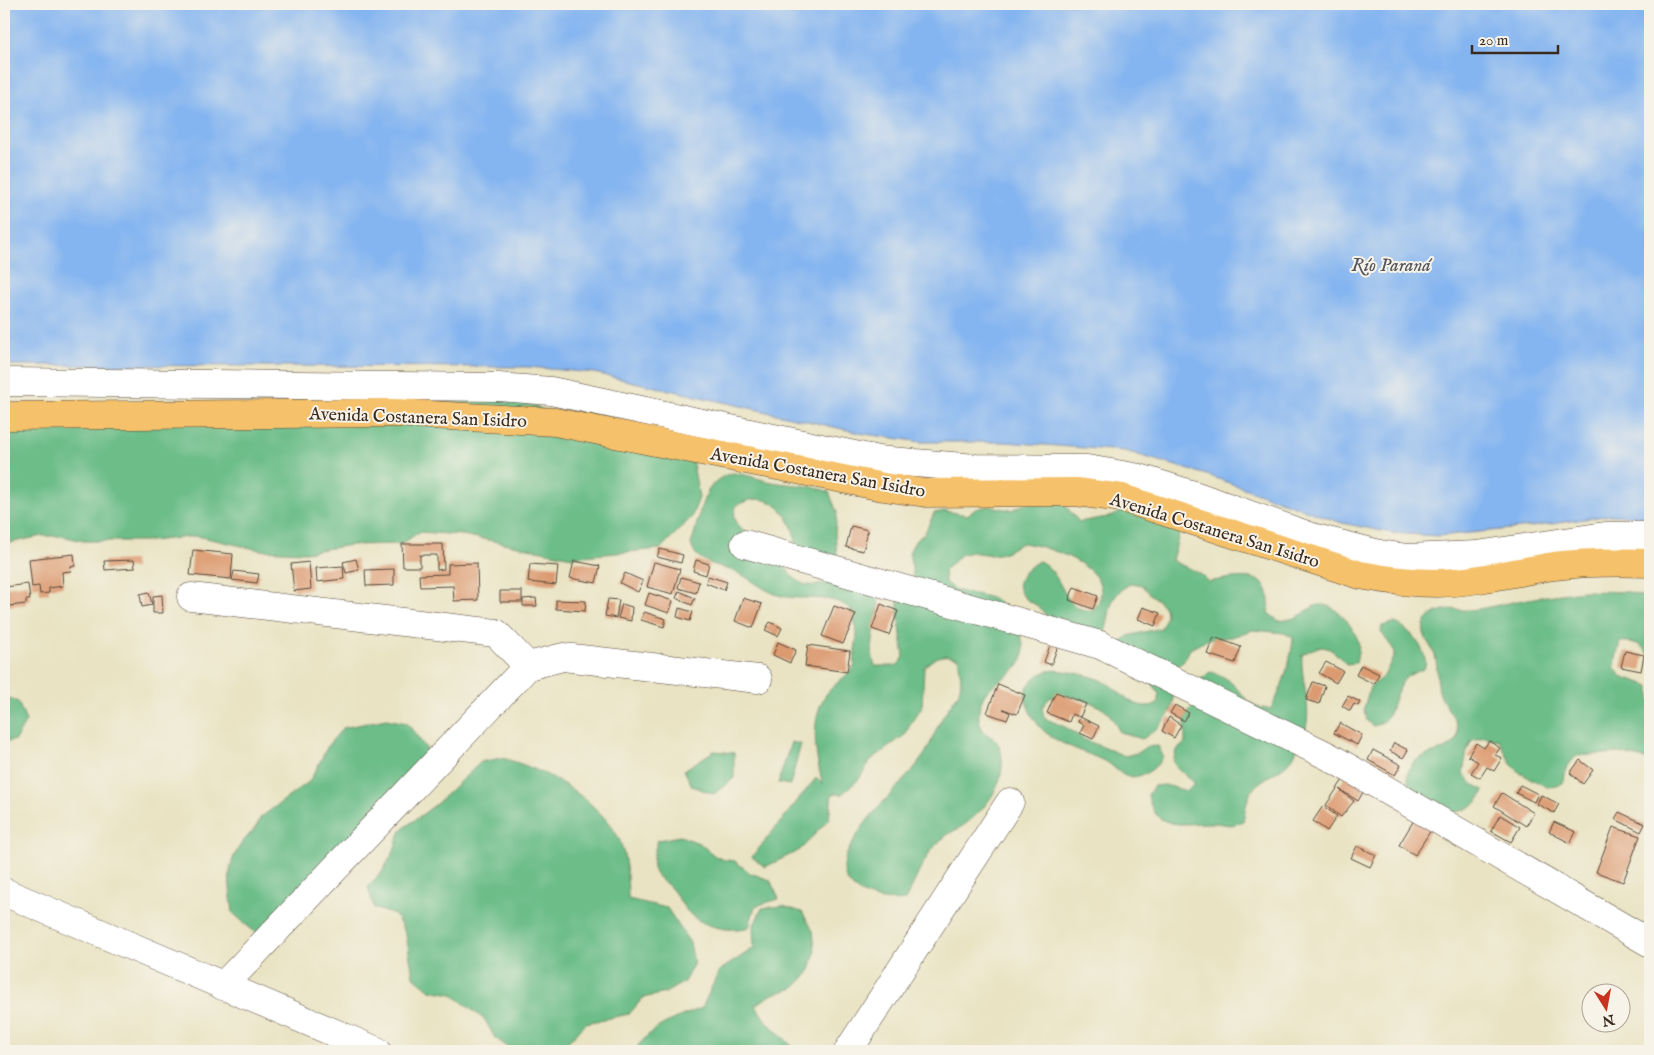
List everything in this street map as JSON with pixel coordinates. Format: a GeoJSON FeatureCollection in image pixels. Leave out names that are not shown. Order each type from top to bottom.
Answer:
{"type":"FeatureCollection","features":[{"type":"Feature","properties":{"kind":"main road","name":"Avenida Costanera San Isidro"},"geometry":{"type":"LineString","coordinates":[[4,416],[395,413],[555,422],[883,487],[926,493],[1076,492],[1122,498],[1360,575],[1399,582],[1438,583],[1474,580],[1555,566],[1611,562],[1650,563]]}},
{"type":"Feature","properties":{"kind":"street"},"geometry":{"type":"LineString","coordinates":[[4,382],[498,388],[551,391],[878,460],[976,468],[1087,469],[1140,478],[1192,494],[1312,537],[1380,554],[1407,558],[1477,555],[1605,536],[1650,536]]}},
{"type":"Feature","properties":{"kind":"street"},"geometry":{"type":"LineString","coordinates":[[745,544],[1100,645],[1328,756],[1650,943]]}},
{"type":"Feature","properties":{"kind":"street"},"geometry":{"type":"LineString","coordinates":[[191,597],[496,633],[528,666]]}},
{"type":"Feature","properties":{"kind":"street"},"geometry":{"type":"LineString","coordinates":[[223,986],[528,666],[562,657],[758,679]]}},
{"type":"Feature","properties":{"kind":"street"},"geometry":{"type":"LineString","coordinates":[[848,1051],[1010,802]]}},
{"type":"Feature","properties":{"kind":"street"},"geometry":{"type":"LineString","coordinates":[[4,892],[377,1051]]}},
{"type":"Feature","properties":{"kind":"green space"},"geometry":{"type":"Polygon","coordinates":[[[490,397],[534,405],[552,414],[633,405],[672,417],[688,435],[699,498],[691,518],[660,549],[572,557],[463,535],[419,532],[402,544],[351,545],[306,552],[260,550],[197,536],[151,541],[83,541],[62,536],[42,536],[4,544],[4,414],[431,412],[448,402],[490,397]]]}},
{"type":"Feature","properties":{"kind":"green space"},"geometry":{"type":"Polygon","coordinates":[[[733,473],[775,483],[813,487],[829,492],[837,512],[835,533],[837,555],[833,565],[799,564],[796,542],[791,526],[779,508],[766,500],[751,500],[736,506],[734,517],[739,526],[786,568],[794,578],[803,584],[815,586],[847,576],[876,588],[878,608],[872,647],[875,666],[897,666],[904,657],[898,602],[911,584],[913,573],[909,552],[916,540],[925,533],[934,513],[945,511],[967,515],[976,509],[988,506],[1012,510],[1034,499],[1065,505],[1079,522],[1113,516],[1135,505],[1178,525],[1179,535],[1172,560],[1196,571],[1208,582],[1242,577],[1252,578],[1260,582],[1266,588],[1269,598],[1268,613],[1279,621],[1301,615],[1318,605],[1333,608],[1344,617],[1356,635],[1359,646],[1356,663],[1346,664],[1336,653],[1321,647],[1302,655],[1308,714],[1304,734],[1290,762],[1254,787],[1247,803],[1243,821],[1234,825],[1171,823],[1157,815],[1148,795],[1154,786],[1165,785],[1187,791],[1195,784],[1173,762],[1176,751],[1185,743],[1185,719],[1190,709],[1198,701],[1201,679],[1210,672],[1220,675],[1250,702],[1262,708],[1270,709],[1278,695],[1285,675],[1291,654],[1293,637],[1284,633],[1252,630],[1232,637],[1209,639],[1190,649],[1185,659],[1170,674],[1173,699],[1170,712],[1160,726],[1142,739],[1120,732],[1107,712],[1088,701],[1063,696],[1056,696],[1048,700],[1042,708],[1044,718],[1065,727],[1083,739],[1125,756],[1137,753],[1146,747],[1158,746],[1163,756],[1154,768],[1145,774],[1127,777],[1108,763],[1062,743],[1043,730],[1035,721],[1029,709],[1025,692],[1035,678],[1053,670],[1076,673],[1098,679],[1107,683],[1130,701],[1146,706],[1157,705],[1159,694],[1153,684],[1120,644],[1128,636],[1161,628],[1166,613],[1161,604],[1142,585],[1132,583],[1123,588],[1113,600],[1103,638],[1051,625],[1042,610],[1026,599],[1020,592],[1019,581],[1021,576],[1039,561],[1054,574],[1075,606],[1093,610],[1101,596],[1100,584],[1092,573],[1080,563],[1050,549],[1022,543],[1003,553],[992,555],[971,552],[960,555],[944,571],[945,582],[957,590],[986,596],[1000,603],[1019,631],[1023,646],[1023,657],[1018,666],[987,691],[979,709],[981,727],[996,741],[1002,757],[999,782],[992,796],[970,820],[935,845],[925,860],[905,900],[882,900],[870,897],[851,886],[846,877],[844,867],[847,854],[854,840],[871,816],[922,758],[960,687],[958,658],[940,656],[924,667],[922,707],[910,724],[906,734],[871,760],[859,779],[842,794],[832,794],[829,819],[800,850],[765,867],[752,857],[816,778],[823,784],[816,751],[817,716],[825,696],[855,665],[854,656],[857,630],[851,609],[843,604],[826,599],[776,594],[738,573],[705,561],[694,552],[691,544],[707,492],[722,477],[733,473]]]}},
{"type":"Feature","properties":{"kind":"green space"},"geometry":{"type":"Polygon","coordinates":[[[1583,591],[1629,592],[1650,599],[1650,657],[1638,644],[1620,642],[1614,667],[1621,676],[1650,686],[1650,760],[1619,753],[1576,756],[1566,768],[1564,781],[1557,786],[1547,787],[1520,773],[1511,764],[1499,740],[1485,737],[1472,740],[1467,750],[1463,773],[1472,784],[1484,790],[1474,804],[1469,808],[1451,812],[1440,809],[1423,799],[1410,785],[1408,780],[1409,769],[1415,761],[1454,743],[1458,735],[1455,720],[1439,692],[1435,656],[1424,633],[1424,625],[1427,620],[1433,614],[1444,610],[1471,610],[1583,591]]]}},
{"type":"Feature","properties":{"kind":"green space"},"geometry":{"type":"Polygon","coordinates":[[[1394,623],[1406,629],[1422,649],[1425,663],[1424,669],[1410,675],[1403,681],[1389,714],[1380,723],[1373,726],[1366,720],[1364,708],[1370,687],[1384,676],[1394,656],[1394,650],[1381,632],[1382,626],[1394,623]]]}},
{"type":"Feature","properties":{"kind":"green space"},"geometry":{"type":"Polygon","coordinates":[[[4,696],[18,702],[26,721],[15,740],[4,742],[4,696]]]}},
{"type":"Feature","properties":{"kind":"green space"},"geometry":{"type":"Polygon","coordinates":[[[386,719],[407,723],[432,756],[260,937],[233,913],[230,868],[236,852],[255,828],[260,818],[310,781],[329,744],[343,728],[386,719]]]}},
{"type":"Feature","properties":{"kind":"green space"},"geometry":{"type":"Polygon","coordinates":[[[791,742],[801,744],[790,785],[778,783],[791,742]]]}},
{"type":"Feature","properties":{"kind":"green space"},"geometry":{"type":"Polygon","coordinates":[[[714,751],[734,753],[734,778],[714,794],[692,786],[684,770],[714,751]]]}},
{"type":"Feature","properties":{"kind":"green space"},"geometry":{"type":"Polygon","coordinates":[[[502,758],[535,769],[551,777],[567,786],[595,808],[617,835],[623,849],[628,899],[667,908],[690,943],[694,963],[684,982],[665,993],[643,998],[629,1014],[586,1023],[559,1051],[512,1050],[495,1038],[485,1020],[452,994],[430,990],[413,976],[406,934],[395,915],[374,908],[368,887],[382,872],[393,853],[401,830],[435,805],[481,762],[502,758]]]}},
{"type":"Feature","properties":{"kind":"green space"},"geometry":{"type":"Polygon","coordinates":[[[680,836],[699,843],[715,856],[724,860],[735,861],[750,873],[770,880],[779,899],[755,906],[749,927],[725,929],[701,922],[686,909],[670,887],[657,876],[653,867],[653,856],[658,840],[680,836]]]}},
{"type":"Feature","properties":{"kind":"green space"},"geometry":{"type":"Polygon","coordinates":[[[783,906],[802,912],[813,931],[815,952],[809,973],[794,988],[773,994],[755,1005],[766,1021],[797,1051],[634,1051],[656,1029],[702,1008],[719,971],[754,948],[753,927],[762,908],[783,906]]]}},
{"type":"Feature","properties":{"kind":"water","name":"Río Paraná"},"geometry":{"type":"Polygon","coordinates":[[[4,4],[1650,4],[1650,517],[1611,515],[1531,527],[1438,536],[1392,533],[1342,523],[1207,475],[1125,451],[1005,442],[922,442],[865,434],[594,373],[528,367],[4,365],[4,4]]]}},
{"type":"Feature","properties":{"kind":"building"},"geometry":{"type":"Polygon","coordinates":[[[851,526],[868,530],[863,551],[846,547],[851,526]]]}},
{"type":"Feature","properties":{"kind":"building"},"geometry":{"type":"Polygon","coordinates":[[[402,544],[443,544],[444,569],[437,570],[437,555],[420,555],[420,567],[403,567],[402,544]]]}},
{"type":"Feature","properties":{"kind":"building"},"geometry":{"type":"Polygon","coordinates":[[[660,549],[683,555],[681,563],[657,557],[660,549]]]}},
{"type":"Feature","properties":{"kind":"building"},"geometry":{"type":"Polygon","coordinates":[[[193,550],[233,554],[231,579],[190,575],[193,550]]]}},
{"type":"Feature","properties":{"kind":"building"},"geometry":{"type":"Polygon","coordinates":[[[74,554],[75,566],[70,567],[71,571],[62,572],[63,586],[49,588],[49,593],[40,594],[39,586],[32,587],[29,559],[74,554]]]}},
{"type":"Feature","properties":{"kind":"building"},"geometry":{"type":"Polygon","coordinates":[[[356,559],[359,570],[346,573],[343,562],[356,559]]]}},
{"type":"Feature","properties":{"kind":"building"},"geometry":{"type":"Polygon","coordinates":[[[134,560],[135,568],[105,570],[104,561],[134,560]]]}},
{"type":"Feature","properties":{"kind":"building"},"geometry":{"type":"Polygon","coordinates":[[[696,560],[709,564],[706,575],[693,571],[696,560]]]}},
{"type":"Feature","properties":{"kind":"building"},"geometry":{"type":"Polygon","coordinates":[[[574,561],[600,566],[596,583],[570,578],[574,561]]]}},
{"type":"Feature","properties":{"kind":"building"},"geometry":{"type":"Polygon","coordinates":[[[309,562],[311,589],[294,591],[291,564],[309,562]]]}},
{"type":"Feature","properties":{"kind":"building"},"geometry":{"type":"Polygon","coordinates":[[[654,562],[680,569],[673,594],[647,587],[654,562]]]}},
{"type":"Feature","properties":{"kind":"building"},"geometry":{"type":"Polygon","coordinates":[[[477,563],[478,600],[454,601],[453,586],[420,587],[419,575],[448,574],[448,564],[477,563]]]}},
{"type":"Feature","properties":{"kind":"building"},"geometry":{"type":"Polygon","coordinates":[[[530,564],[558,566],[556,585],[528,582],[530,564]]]}},
{"type":"Feature","properties":{"kind":"building"},"geometry":{"type":"Polygon","coordinates":[[[343,566],[344,579],[317,582],[316,568],[343,566]]]}},
{"type":"Feature","properties":{"kind":"building"},"geometry":{"type":"Polygon","coordinates":[[[394,569],[394,585],[366,586],[365,570],[394,569]]]}},
{"type":"Feature","properties":{"kind":"building"},"geometry":{"type":"Polygon","coordinates":[[[234,571],[259,574],[257,583],[232,580],[234,571]]]}},
{"type":"Feature","properties":{"kind":"building"},"geometry":{"type":"Polygon","coordinates":[[[625,573],[643,581],[638,592],[620,583],[625,573]]]}},
{"type":"Feature","properties":{"kind":"building"},"geometry":{"type":"Polygon","coordinates":[[[708,576],[727,582],[724,590],[706,583],[708,576]]]}},
{"type":"Feature","properties":{"kind":"building"},"geometry":{"type":"Polygon","coordinates":[[[681,577],[699,582],[696,593],[678,588],[681,577]]]}},
{"type":"Feature","properties":{"kind":"building"},"geometry":{"type":"Polygon","coordinates":[[[28,584],[30,600],[26,600],[26,604],[9,606],[5,587],[28,584]]]}},
{"type":"Feature","properties":{"kind":"building"},"geometry":{"type":"Polygon","coordinates":[[[1074,587],[1098,596],[1093,609],[1069,600],[1074,587]]]}},
{"type":"Feature","properties":{"kind":"building"},"geometry":{"type":"Polygon","coordinates":[[[500,591],[522,591],[522,602],[500,602],[500,591]]]}},
{"type":"Feature","properties":{"kind":"building"},"geometry":{"type":"Polygon","coordinates":[[[679,591],[695,598],[692,605],[676,598],[679,591]]]}},
{"type":"Feature","properties":{"kind":"building"},"geometry":{"type":"Polygon","coordinates":[[[149,592],[152,605],[142,607],[140,594],[149,592]]]}},
{"type":"Feature","properties":{"kind":"building"},"geometry":{"type":"Polygon","coordinates":[[[649,593],[673,601],[669,613],[645,605],[649,593]]]}},
{"type":"Feature","properties":{"kind":"building"},"geometry":{"type":"Polygon","coordinates":[[[162,595],[163,613],[153,613],[153,596],[162,595]]]}},
{"type":"Feature","properties":{"kind":"building"},"geometry":{"type":"Polygon","coordinates":[[[536,598],[537,606],[523,606],[523,599],[536,598]]]}},
{"type":"Feature","properties":{"kind":"building"},"geometry":{"type":"Polygon","coordinates":[[[743,598],[762,604],[753,628],[735,621],[743,598]]]}},
{"type":"Feature","properties":{"kind":"building"},"geometry":{"type":"Polygon","coordinates":[[[608,599],[619,600],[616,618],[605,616],[608,599]]]}},
{"type":"Feature","properties":{"kind":"building"},"geometry":{"type":"Polygon","coordinates":[[[556,600],[586,601],[585,611],[556,609],[556,600]]]}},
{"type":"Feature","properties":{"kind":"building"},"geometry":{"type":"Polygon","coordinates":[[[622,604],[632,607],[631,621],[618,618],[622,604]]]}},
{"type":"Feature","properties":{"kind":"building"},"geometry":{"type":"Polygon","coordinates":[[[881,604],[898,611],[889,635],[872,629],[881,604]]]}},
{"type":"Feature","properties":{"kind":"building"},"geometry":{"type":"Polygon","coordinates":[[[834,606],[856,614],[843,644],[822,636],[834,606]]]}},
{"type":"Feature","properties":{"kind":"building"},"geometry":{"type":"Polygon","coordinates":[[[1143,607],[1160,613],[1155,626],[1138,619],[1143,607]]]}},
{"type":"Feature","properties":{"kind":"building"},"geometry":{"type":"Polygon","coordinates":[[[679,608],[693,612],[690,621],[677,617],[679,608]]]}},
{"type":"Feature","properties":{"kind":"building"},"geometry":{"type":"Polygon","coordinates":[[[644,612],[666,619],[664,627],[641,620],[644,612]]]}},
{"type":"Feature","properties":{"kind":"building"},"geometry":{"type":"Polygon","coordinates":[[[770,622],[782,628],[778,636],[765,630],[770,622]]]}},
{"type":"Feature","properties":{"kind":"building"},"geometry":{"type":"Polygon","coordinates":[[[1214,637],[1241,647],[1235,663],[1207,654],[1214,637]]]}},
{"type":"Feature","properties":{"kind":"building"},"geometry":{"type":"Polygon","coordinates":[[[1052,640],[1059,643],[1051,665],[1044,662],[1052,640]]]}},
{"type":"Feature","properties":{"kind":"building"},"geometry":{"type":"Polygon","coordinates":[[[778,642],[796,650],[790,663],[773,655],[778,642]]]}},
{"type":"Feature","properties":{"kind":"building"},"geometry":{"type":"Polygon","coordinates":[[[808,645],[850,651],[847,672],[805,666],[808,645]]]}},
{"type":"Feature","properties":{"kind":"building"},"geometry":{"type":"Polygon","coordinates":[[[1625,651],[1644,655],[1641,671],[1621,667],[1625,651]]]}},
{"type":"Feature","properties":{"kind":"building"},"geometry":{"type":"Polygon","coordinates":[[[1326,662],[1343,671],[1336,683],[1319,673],[1326,662]]]}},
{"type":"Feature","properties":{"kind":"building"},"geometry":{"type":"Polygon","coordinates":[[[1361,665],[1379,674],[1374,684],[1356,675],[1361,665]]]}},
{"type":"Feature","properties":{"kind":"building"},"geometry":{"type":"Polygon","coordinates":[[[1313,682],[1325,686],[1319,704],[1306,700],[1313,682]]]}},
{"type":"Feature","properties":{"kind":"building"},"geometry":{"type":"Polygon","coordinates":[[[998,684],[1025,695],[1017,714],[1003,709],[1010,713],[1007,720],[987,713],[998,684]]]}},
{"type":"Feature","properties":{"kind":"building"},"geometry":{"type":"Polygon","coordinates":[[[1056,692],[1086,704],[1080,717],[1072,714],[1069,722],[1047,713],[1056,692]]]}},
{"type":"Feature","properties":{"kind":"building"},"geometry":{"type":"Polygon","coordinates":[[[1348,696],[1360,702],[1358,706],[1354,704],[1350,711],[1342,706],[1348,696]]]}},
{"type":"Feature","properties":{"kind":"building"},"geometry":{"type":"Polygon","coordinates":[[[1175,705],[1189,713],[1184,721],[1170,713],[1175,705]]]}},
{"type":"Feature","properties":{"kind":"building"},"geometry":{"type":"Polygon","coordinates":[[[1080,717],[1099,726],[1093,739],[1080,733],[1084,725],[1078,722],[1080,717]]]}},
{"type":"Feature","properties":{"kind":"building"},"geometry":{"type":"Polygon","coordinates":[[[1169,717],[1181,725],[1174,738],[1162,731],[1169,717]]]}},
{"type":"Feature","properties":{"kind":"building"},"geometry":{"type":"Polygon","coordinates":[[[1340,723],[1362,735],[1357,745],[1334,733],[1340,723]]]}},
{"type":"Feature","properties":{"kind":"building"},"geometry":{"type":"Polygon","coordinates":[[[1489,741],[1500,748],[1495,755],[1502,758],[1494,771],[1487,767],[1480,778],[1471,773],[1478,762],[1468,756],[1476,743],[1484,748],[1489,741]]]}},
{"type":"Feature","properties":{"kind":"building"},"geometry":{"type":"Polygon","coordinates":[[[1394,743],[1408,750],[1403,758],[1390,751],[1394,743]]]}},
{"type":"Feature","properties":{"kind":"building"},"geometry":{"type":"Polygon","coordinates":[[[1373,750],[1401,765],[1395,775],[1368,760],[1373,750]]]}},
{"type":"Feature","properties":{"kind":"building"},"geometry":{"type":"Polygon","coordinates":[[[1580,760],[1593,770],[1583,784],[1570,773],[1580,760]]]}},
{"type":"Feature","properties":{"kind":"building"},"geometry":{"type":"Polygon","coordinates":[[[1349,771],[1369,782],[1358,801],[1339,789],[1354,801],[1341,817],[1326,805],[1349,771]]]}},
{"type":"Feature","properties":{"kind":"building"},"geometry":{"type":"Polygon","coordinates":[[[1520,785],[1538,794],[1534,802],[1516,793],[1520,785]]]}},
{"type":"Feature","properties":{"kind":"building"},"geometry":{"type":"Polygon","coordinates":[[[1502,793],[1534,813],[1526,826],[1494,806],[1502,793]]]}},
{"type":"Feature","properties":{"kind":"building"},"geometry":{"type":"Polygon","coordinates":[[[1541,795],[1559,804],[1554,813],[1537,804],[1541,795]]]}},
{"type":"Feature","properties":{"kind":"building"},"geometry":{"type":"Polygon","coordinates":[[[1323,806],[1337,816],[1327,831],[1313,821],[1323,806]]]}},
{"type":"Feature","properties":{"kind":"building"},"geometry":{"type":"Polygon","coordinates":[[[1619,812],[1645,824],[1641,832],[1615,819],[1619,812]]]}},
{"type":"Feature","properties":{"kind":"building"},"geometry":{"type":"Polygon","coordinates":[[[1500,815],[1520,827],[1511,842],[1491,831],[1500,815]]]}},
{"type":"Feature","properties":{"kind":"building"},"geometry":{"type":"Polygon","coordinates":[[[1414,820],[1431,830],[1415,855],[1399,845],[1414,820]]]}},
{"type":"Feature","properties":{"kind":"building"},"geometry":{"type":"Polygon","coordinates":[[[1554,822],[1576,832],[1570,843],[1549,832],[1554,822]]]}},
{"type":"Feature","properties":{"kind":"building"},"geometry":{"type":"Polygon","coordinates":[[[1613,827],[1640,836],[1623,882],[1596,872],[1613,827]]]}},
{"type":"Feature","properties":{"kind":"building"},"geometry":{"type":"Polygon","coordinates":[[[1357,846],[1376,855],[1370,867],[1351,858],[1357,846]]]}}]}
